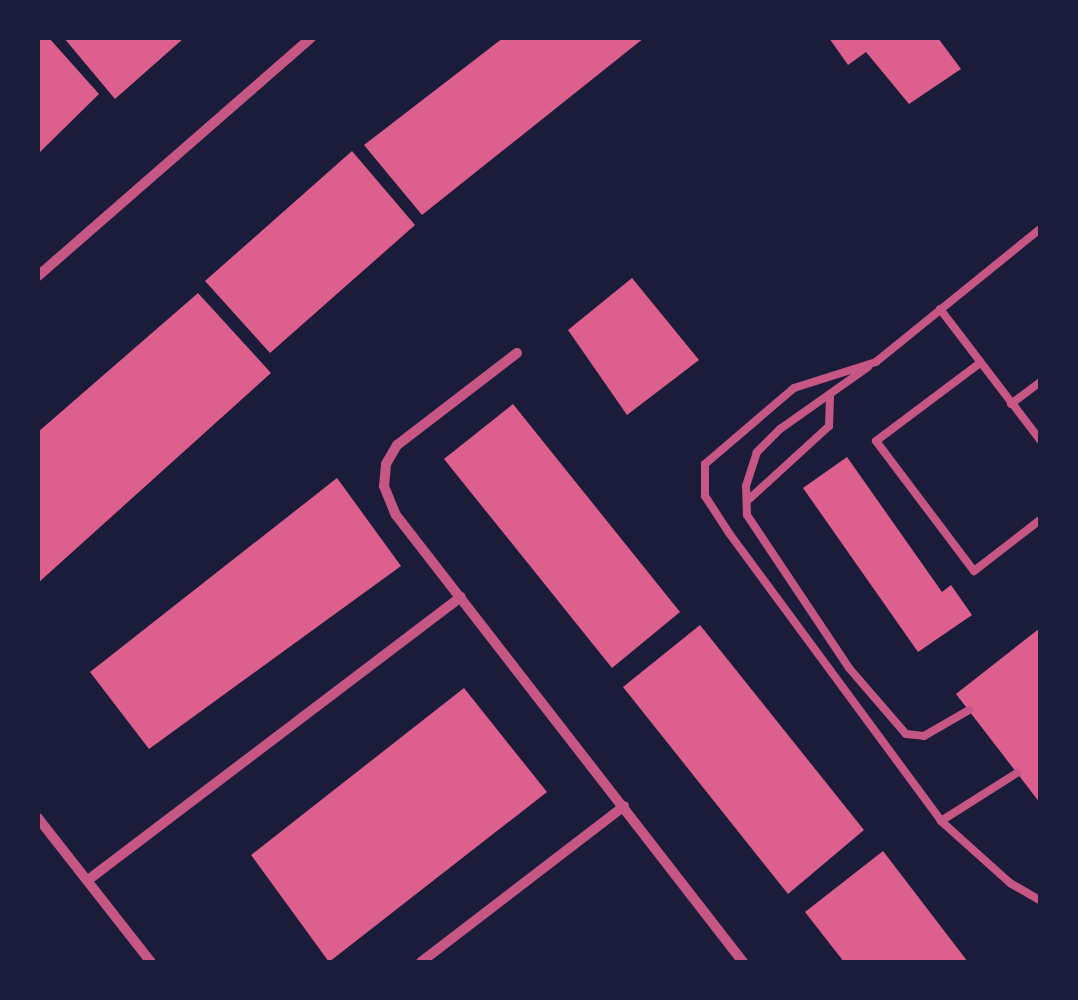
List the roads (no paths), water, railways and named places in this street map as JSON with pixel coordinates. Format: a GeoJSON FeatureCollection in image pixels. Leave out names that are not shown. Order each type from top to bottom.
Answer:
{"type":"FeatureCollection","features":[{"type":"Feature","properties":{"kind":"street"},"geometry":{"type":"LineString","coordinates":[[38,276],[310,38]]}},
{"type":"Feature","properties":{"kind":"street"},"geometry":{"type":"LineString","coordinates":[[517,353],[397,445],[386,464],[384,486],[396,514],[743,962]]}},
{"type":"Feature","properties":{"kind":"street"},"geometry":{"type":"LineString","coordinates":[[88,880],[461,597]]}},
{"type":"Feature","properties":{"kind":"street"},"geometry":{"type":"LineString","coordinates":[[421,962],[624,806]]}},
{"type":"Feature","properties":{"kind":"street"},"geometry":{"type":"LineString","coordinates":[[38,818],[151,962]]}},
{"type":"Feature","properties":{"kind":"lane"},"geometry":{"type":"LineString","coordinates":[[969,710],[924,736],[906,734],[849,668],[747,515],[746,486],[757,452],[780,429],[876,362],[1040,229]]}},
{"type":"Feature","properties":{"kind":"lane"},"geometry":{"type":"LineString","coordinates":[[940,309],[1012,404],[1036,426],[1040,440]]}},
{"type":"Feature","properties":{"kind":"lane"},"geometry":{"type":"LineString","coordinates":[[876,362],[794,388],[705,464],[705,496],[941,821],[1010,882],[1040,900]]}},
{"type":"Feature","properties":{"kind":"lane"},"geometry":{"type":"LineString","coordinates":[[980,364],[876,442],[974,571],[1040,520]]}},
{"type":"Feature","properties":{"kind":"lane"},"geometry":{"type":"LineString","coordinates":[[1012,404],[1040,382]]}},
{"type":"Feature","properties":{"kind":"lane"},"geometry":{"type":"LineString","coordinates":[[747,501],[829,426],[830,394]]}},
{"type":"Feature","properties":{"kind":"lane"},"geometry":{"type":"LineString","coordinates":[[941,821],[1017,772]]}}]}
